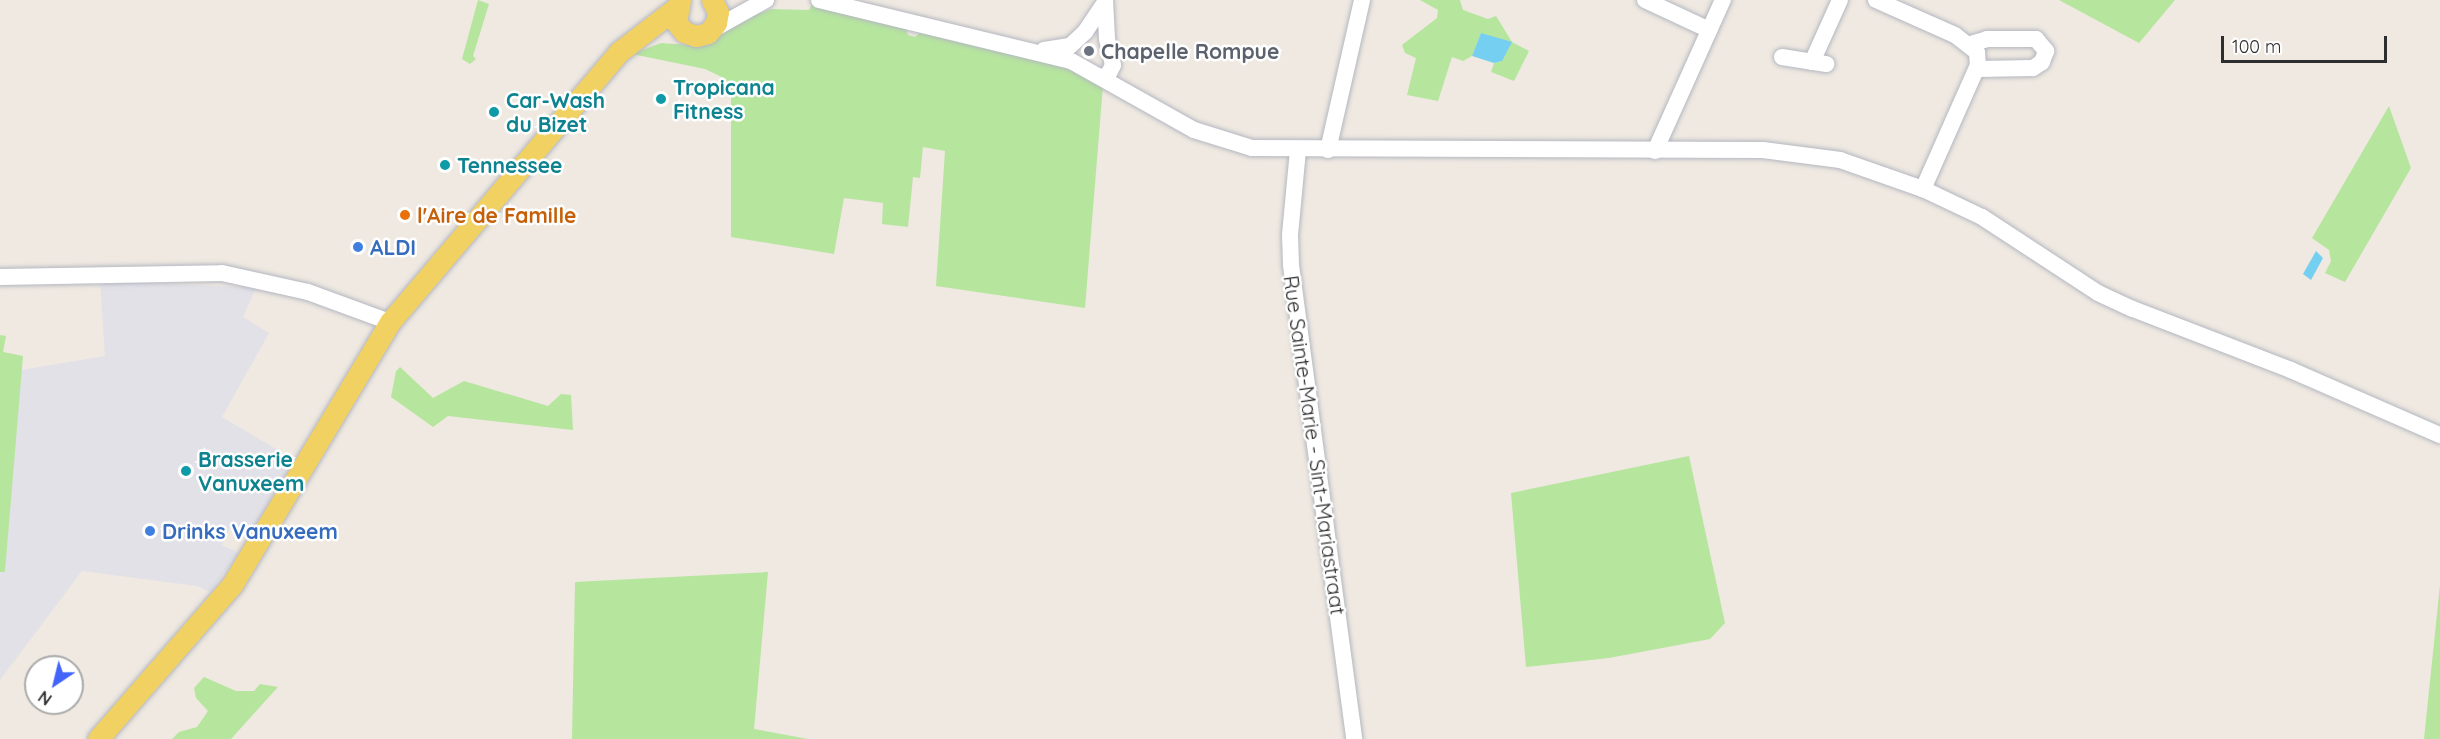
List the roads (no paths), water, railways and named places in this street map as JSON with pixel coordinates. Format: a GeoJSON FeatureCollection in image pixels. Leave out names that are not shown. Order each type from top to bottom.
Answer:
{"type":"FeatureCollection","features":[{"type":"Feature","properties":{"kind":"main road"},"geometry":{"type":"LineString","coordinates":[[628,43],[665,32],[700,36],[712,30],[718,15],[713,1]]}},
{"type":"Feature","properties":{"kind":"main road"},"geometry":{"type":"LineString","coordinates":[[678,4],[676,22],[687,34]]}},
{"type":"Feature","properties":{"kind":"main road"},"geometry":{"type":"LineString","coordinates":[[98,739],[232,585],[390,322],[628,43],[678,4]]}},
{"type":"Feature","properties":{"kind":"street"},"geometry":{"type":"LineString","coordinates":[[819,0],[1037,50],[1071,53],[1107,71],[1146,102],[1220,141],[1252,148],[1796,152],[1840,160],[1923,189],[1982,217],[2107,297],[2440,435]]}},
{"type":"Feature","properties":{"kind":"street"},"geometry":{"type":"LineString","coordinates":[[1328,150],[1362,0]]}},
{"type":"Feature","properties":{"kind":"street"},"geometry":{"type":"LineString","coordinates":[[1645,0],[1709,30]]}},
{"type":"Feature","properties":{"kind":"street"},"geometry":{"type":"LineString","coordinates":[[1654,151],[1723,0]]}},
{"type":"Feature","properties":{"kind":"street"},"geometry":{"type":"LineString","coordinates":[[1782,57],[1819,63],[1840,0]]}},
{"type":"Feature","properties":{"kind":"street"},"geometry":{"type":"LineString","coordinates":[[1876,0],[1971,44],[1977,52],[1977,69],[1923,189]]}},
{"type":"Feature","properties":{"kind":"street"},"geometry":{"type":"LineString","coordinates":[[713,1],[728,6],[762,1]]}},
{"type":"Feature","properties":{"kind":"street"},"geometry":{"type":"LineString","coordinates":[[712,30],[762,1]]}},
{"type":"Feature","properties":{"kind":"street"},"geometry":{"type":"LineString","coordinates":[[1071,53],[1105,2]]}},
{"type":"Feature","properties":{"kind":"street"},"geometry":{"type":"LineString","coordinates":[[1105,2],[1107,71]]}},
{"type":"Feature","properties":{"kind":"street"},"geometry":{"type":"LineString","coordinates":[[1085,32],[1107,38]]}},
{"type":"Feature","properties":{"kind":"street"},"geometry":{"type":"LineString","coordinates":[[1971,44],[1987,39],[2036,39],[2046,51],[2042,62],[2033,68],[1977,69]]}},
{"type":"Feature","properties":{"kind":"street","name":"Rue Sainte-Marie - Sint-Mariastraat"},"geometry":{"type":"LineString","coordinates":[[1298,150],[1290,235],[1291,265],[1354,739]]}},
{"type":"Feature","properties":{"kind":"street"},"geometry":{"type":"LineString","coordinates":[[0,277],[222,273],[330,298],[390,322]]}},
{"type":"Feature","properties":{"kind":"water"},"geometry":{"type":"Polygon","coordinates":[[[1481,33],[1512,42],[1502,61],[1494,63],[1472,56],[1481,33]]]}},
{"type":"Feature","properties":{"kind":"water"},"geometry":{"type":"Polygon","coordinates":[[[2316,251],[2323,258],[2311,280],[2303,274],[2316,251]]]}},
{"type":"Feature","properties":{"kind":"place","name":"Chapelle Rompue"},"geometry":{"type":"Point","coordinates":[1089,51]}},
{"type":"Feature","properties":{"kind":"place","name":"Tropicana Fitness"},"geometry":{"type":"Point","coordinates":[661,99]}},
{"type":"Feature","properties":{"kind":"place","name":"Car-Wash du Bizet"},"geometry":{"type":"Point","coordinates":[494,112]}},
{"type":"Feature","properties":{"kind":"place","name":"Tennessee"},"geometry":{"type":"Point","coordinates":[445,165]}},
{"type":"Feature","properties":{"kind":"place","name":"l'Aire de Famille"},"geometry":{"type":"Point","coordinates":[405,215]}},
{"type":"Feature","properties":{"kind":"place","name":"ALDI"},"geometry":{"type":"Point","coordinates":[358,247]}},
{"type":"Feature","properties":{"kind":"place","name":"Brasserie Vanuxeem"},"geometry":{"type":"Point","coordinates":[186,471]}},
{"type":"Feature","properties":{"kind":"place","name":"Drinks Vanuxeem"},"geometry":{"type":"Point","coordinates":[150,531]}}]}
